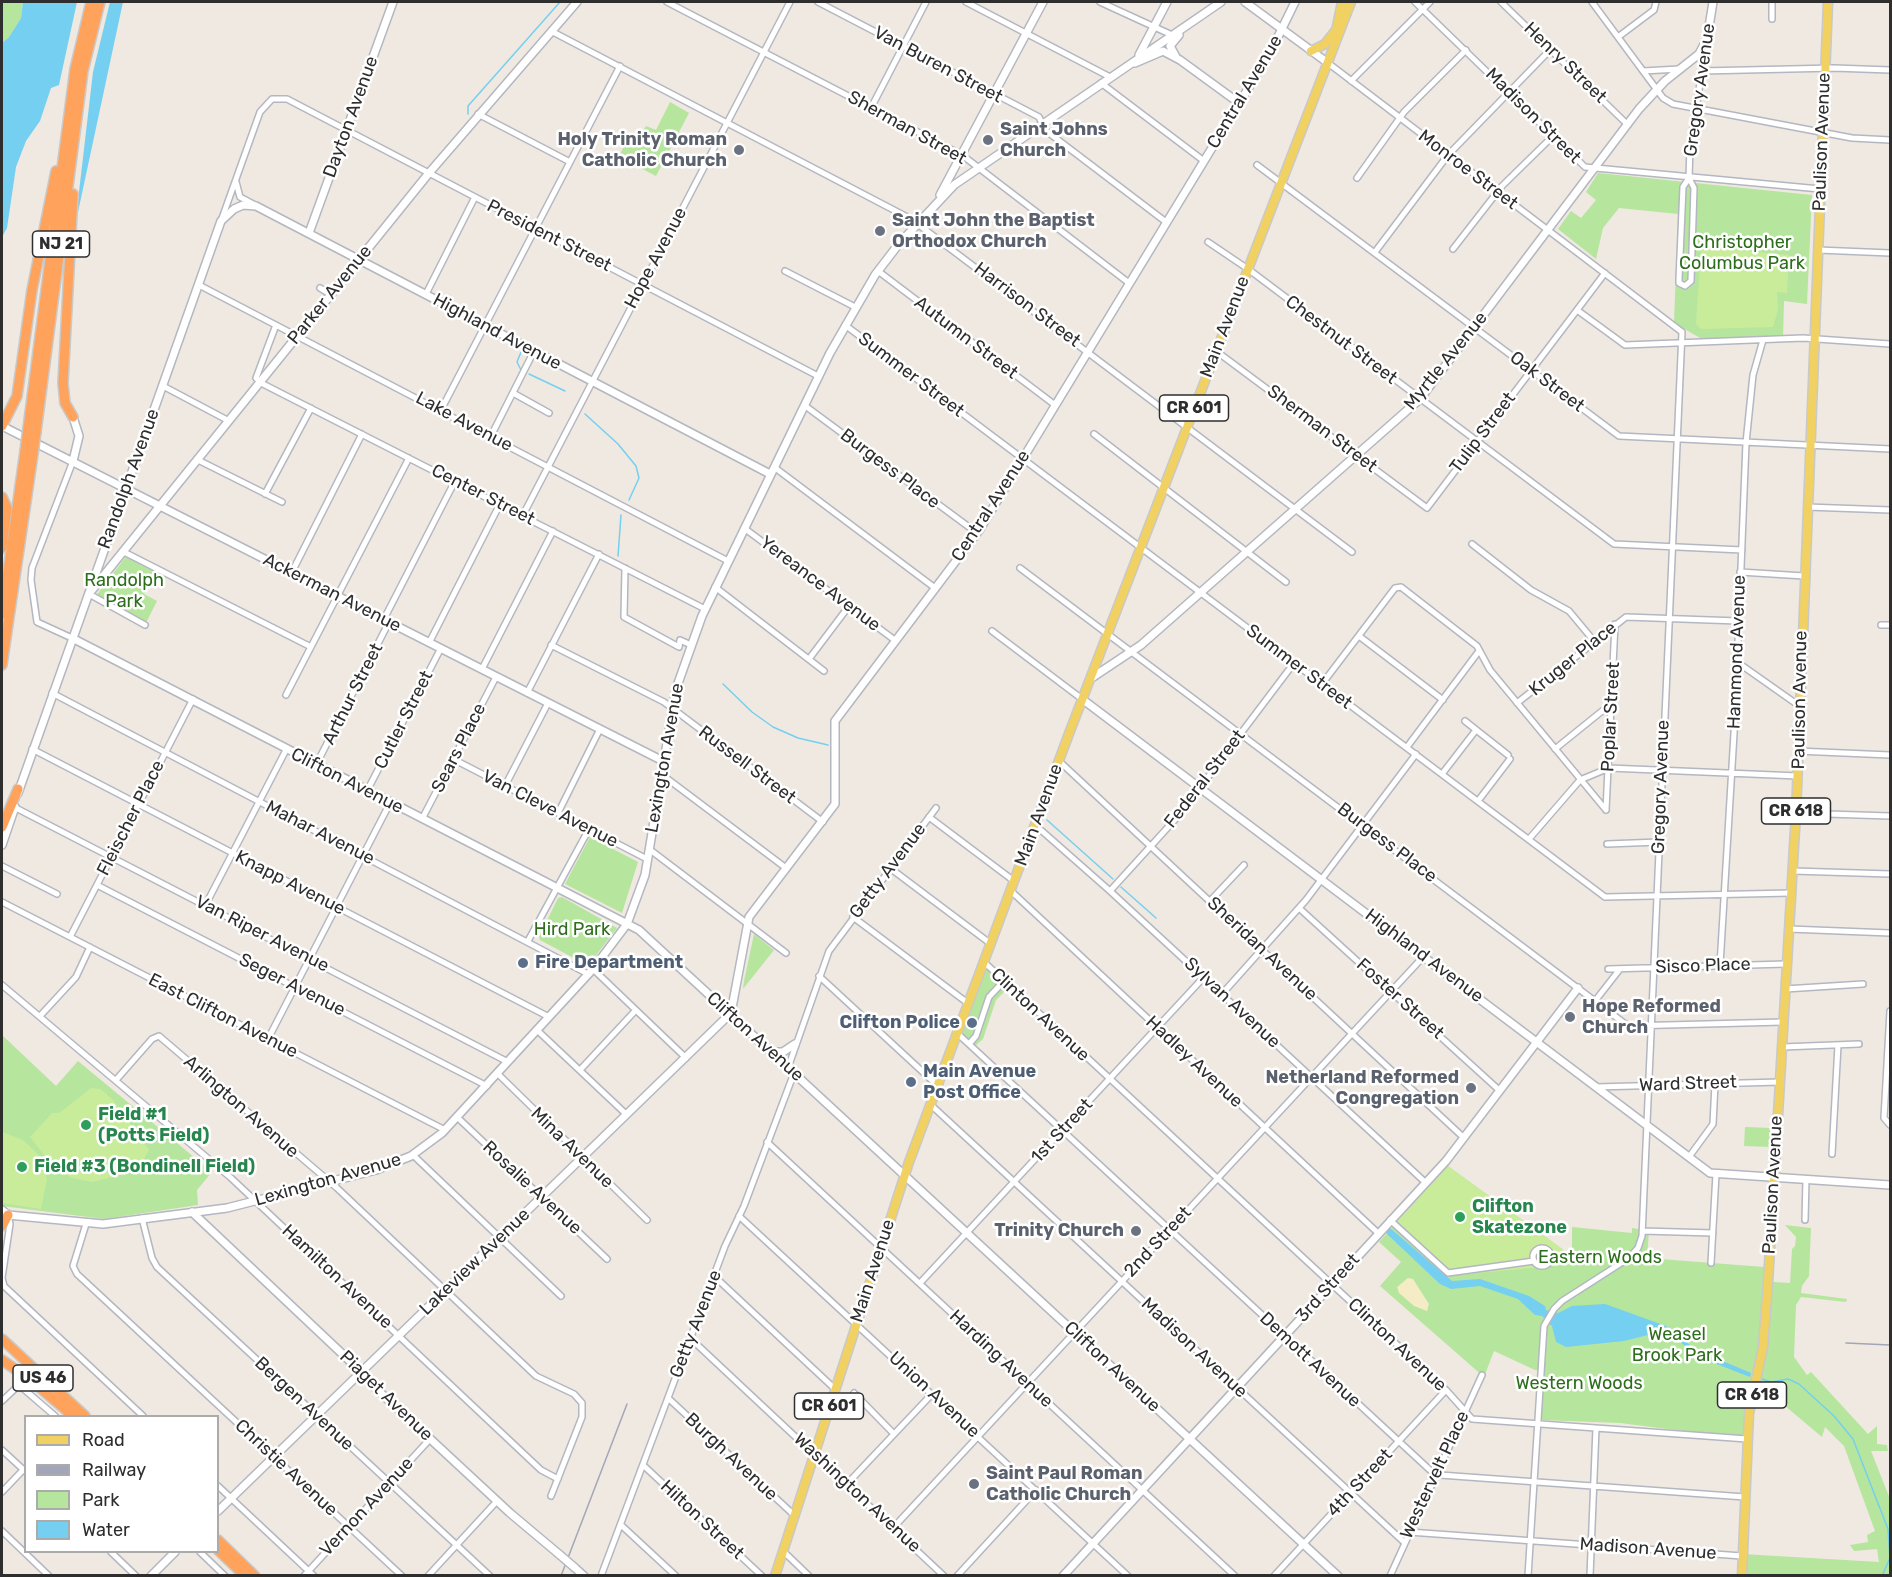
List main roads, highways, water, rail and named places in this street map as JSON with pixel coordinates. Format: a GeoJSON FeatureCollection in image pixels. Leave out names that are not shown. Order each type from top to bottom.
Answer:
{"type":"FeatureCollection","features":[{"type":"Feature","properties":{"kind":"highway","name":"NJ 21"},"geometry":{"type":"LineString","coordinates":[[2,665],[82,55],[91,2]]}},
{"type":"Feature","properties":{"kind":"highway","name":"NJ 21"},"geometry":{"type":"LineString","coordinates":[[82,55],[100,2]]}},
{"type":"Feature","properties":{"kind":"highway"},"geometry":{"type":"LineString","coordinates":[[73,417],[65,403],[63,383],[82,55]]}},
{"type":"Feature","properties":{"kind":"highway"},"geometry":{"type":"LineString","coordinates":[[2,426],[17,396],[34,280],[82,55]]}},
{"type":"Feature","properties":{"kind":"highway","name":"NJ 21"},"geometry":{"type":"LineString","coordinates":[[2,614],[29,452]]}},
{"type":"Feature","properties":{"kind":"highway"},"geometry":{"type":"LineString","coordinates":[[2,496],[7,508],[2,548]]}},
{"type":"Feature","properties":{"kind":"highway"},"geometry":{"type":"LineString","coordinates":[[2,828],[18,789]]}},
{"type":"Feature","properties":{"kind":"highway"},"geometry":{"type":"LineString","coordinates":[[2,1226],[4,1213]]}},
{"type":"Feature","properties":{"kind":"highway","name":"US 46"},"geometry":{"type":"LineString","coordinates":[[2,1339],[84,1415]]}},
{"type":"Feature","properties":{"kind":"highway","name":"US 46"},"geometry":{"type":"LineString","coordinates":[[2,1360],[32,1381],[72,1415]]}},
{"type":"Feature","properties":{"kind":"highway"},"geometry":{"type":"LineString","coordinates":[[219,1541],[255,1575]]}},
{"type":"Feature","properties":{"kind":"highway"},"geometry":{"type":"LineString","coordinates":[[219,1551],[245,1575]]}},
{"type":"Feature","properties":{"kind":"main road","name":"Main Avenue"},"geometry":{"type":"LineString","coordinates":[[1328,63],[1342,2]]}},
{"type":"Feature","properties":{"kind":"main road","name":"Main Avenue"},"geometry":{"type":"LineString","coordinates":[[775,1575],[904,1174],[985,963],[1082,699],[1351,2]]}},
{"type":"Feature","properties":{"kind":"main road","name":"Paulison Avenue"},"geometry":{"type":"LineString","coordinates":[[1742,1575],[1747,1439],[1751,1402],[1762,1347],[1775,1177],[1793,871],[1828,2]]}},
{"type":"Feature","properties":{"kind":"main road"},"geometry":{"type":"LineString","coordinates":[[1311,51],[1323,46],[1336,30]]}},
{"type":"Feature","properties":{"kind":"water"},"geometry":{"type":"Polygon","coordinates":[[[23,2],[77,2],[59,85],[51,88],[40,121],[26,141],[16,167],[7,228],[2,237],[2,43],[9,37],[21,18],[23,2]]]}},
{"type":"Feature","properties":{"kind":"water"},"geometry":{"type":"Polygon","coordinates":[[[110,2],[123,2],[75,226],[93,72],[110,2]]]}},
{"type":"Feature","properties":{"kind":"water"},"geometry":{"type":"Polygon","coordinates":[[[1390,1228],[1452,1281],[1480,1279],[1529,1296],[1545,1306],[1546,1310],[1558,1313],[1572,1306],[1605,1304],[1666,1326],[1675,1331],[1694,1349],[1751,1373],[1750,1377],[1696,1356],[1672,1334],[1664,1331],[1624,1341],[1566,1347],[1556,1342],[1552,1326],[1542,1316],[1535,1315],[1518,1299],[1480,1286],[1451,1289],[1440,1284],[1386,1233],[1390,1228]]]}},
{"type":"Feature","properties":{"kind":"waterway"},"geometry":{"type":"LineString","coordinates":[[468,114],[468,106],[560,2]]}},
{"type":"Feature","properties":{"kind":"waterway"},"geometry":{"type":"LineString","coordinates":[[521,352],[517,362],[521,370]]}},
{"type":"Feature","properties":{"kind":"waterway"},"geometry":{"type":"LineString","coordinates":[[529,374],[565,391]]}},
{"type":"Feature","properties":{"kind":"waterway"},"geometry":{"type":"LineString","coordinates":[[585,414],[618,444],[636,466],[639,478],[629,500]]}},
{"type":"Feature","properties":{"kind":"waterway"},"geometry":{"type":"LineString","coordinates":[[618,556],[621,515]]}},
{"type":"Feature","properties":{"kind":"waterway"},"geometry":{"type":"LineString","coordinates":[[723,684],[752,712],[773,727],[798,738],[828,745]]}},
{"type":"Feature","properties":{"kind":"waterway"},"geometry":{"type":"LineString","coordinates":[[1047,820],[1113,879]]}},
{"type":"Feature","properties":{"kind":"waterway"},"geometry":{"type":"LineString","coordinates":[[1121,887],[1156,918]]}},
{"type":"Feature","properties":{"kind":"waterway"},"geometry":{"type":"LineString","coordinates":[[1762,1379],[1771,1382],[1788,1379],[1799,1384],[1834,1416],[1853,1439],[1888,1529],[1890,1558],[1882,1576]]}},
{"type":"Feature","properties":{"kind":"railway"},"geometry":{"type":"LineString","coordinates":[[1846,1343],[1890,1345]]}},
{"type":"Feature","properties":{"kind":"railway"},"geometry":{"type":"LineString","coordinates":[[561,1576],[627,1404]]}},
{"type":"Feature","properties":{"kind":"place","name":"Saint Johns Church"},"geometry":{"type":"Point","coordinates":[988,140]}},
{"type":"Feature","properties":{"kind":"place","name":"Holy Trinity Roman Catholic Church"},"geometry":{"type":"Point","coordinates":[739,150]}},
{"type":"Feature","properties":{"kind":"place","name":"Saint John the Baptist Orthodox Church"},"geometry":{"type":"Point","coordinates":[880,231]}},
{"type":"Feature","properties":{"kind":"place","name":"Fire Department"},"geometry":{"type":"Point","coordinates":[523,963]}},
{"type":"Feature","properties":{"kind":"place","name":"Hope Reformed Church"},"geometry":{"type":"Point","coordinates":[1570,1017]}},
{"type":"Feature","properties":{"kind":"place","name":"Clifton Police"},"geometry":{"type":"Point","coordinates":[972,1023]}},
{"type":"Feature","properties":{"kind":"place","name":"Main Avenue Post Office"},"geometry":{"type":"Point","coordinates":[911,1082]}},
{"type":"Feature","properties":{"kind":"place","name":"Netherland Reformed Congregation"},"geometry":{"type":"Point","coordinates":[1471,1088]}},
{"type":"Feature","properties":{"kind":"place","name":"Field #1 (Potts Field)"},"geometry":{"type":"Point","coordinates":[86,1125]}},
{"type":"Feature","properties":{"kind":"place","name":"Field #3 (Bondinell Field)"},"geometry":{"type":"Point","coordinates":[22,1167]}},
{"type":"Feature","properties":{"kind":"place","name":"Clifton Skatezone"},"geometry":{"type":"Point","coordinates":[1460,1217]}},
{"type":"Feature","properties":{"kind":"place","name":"Trinity Church"},"geometry":{"type":"Point","coordinates":[1136,1231]}},
{"type":"Feature","properties":{"kind":"place","name":"Saint Paul Roman Catholic Church"},"geometry":{"type":"Point","coordinates":[974,1484]}},
{"type":"Feature","properties":{"kind":"park label","name":"Christopher Columbus Park"},"geometry":{"type":"Point","coordinates":[1742,253]}},
{"type":"Feature","properties":{"kind":"park label","name":"Randolph Park"},"geometry":{"type":"Point","coordinates":[124,591]}},
{"type":"Feature","properties":{"kind":"park label","name":"Hird Park"},"geometry":{"type":"Point","coordinates":[572,930]}},
{"type":"Feature","properties":{"kind":"park label","name":"Eastern Woods"},"geometry":{"type":"Point","coordinates":[1600,1258]}},
{"type":"Feature","properties":{"kind":"park label","name":"Weasel Brook Park"},"geometry":{"type":"Point","coordinates":[1677,1345]}},
{"type":"Feature","properties":{"kind":"park label","name":"Western Woods"},"geometry":{"type":"Point","coordinates":[1579,1384]}}]}
